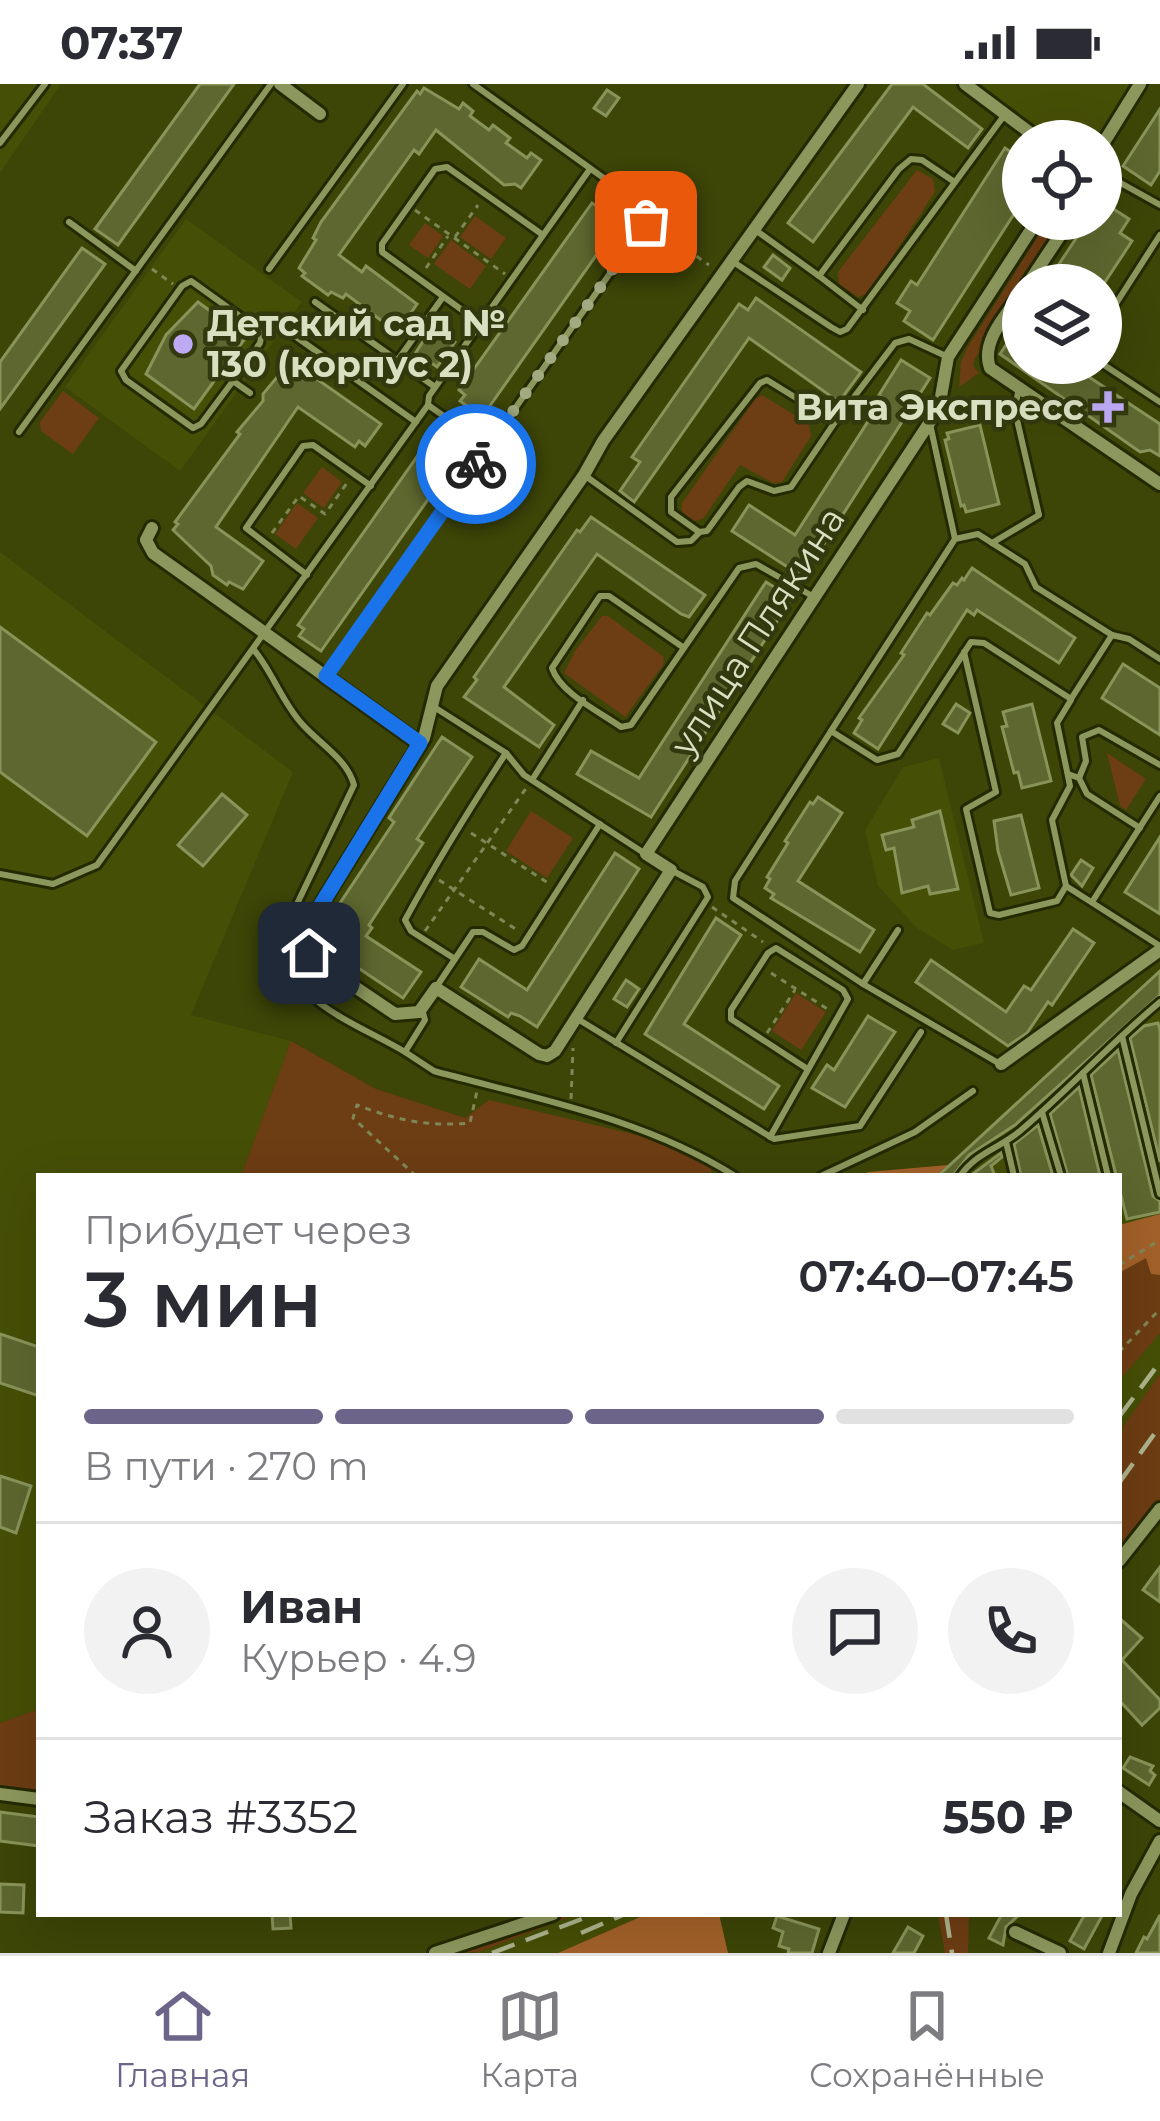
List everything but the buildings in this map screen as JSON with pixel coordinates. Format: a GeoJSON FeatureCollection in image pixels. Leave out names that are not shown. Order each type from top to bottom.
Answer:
{"type":"FeatureCollection","features":[{"type":"Feature","properties":{"kind":"street"},"geometry":{"type":"LineString","coordinates":[[280,84],[320,114]]}},
{"type":"Feature","properties":{"kind":"street"},"geometry":{"type":"LineString","coordinates":[[646,854],[671,870],[555,1052],[547,1056],[436,988],[416,1014],[395,1014],[309,953],[319,908],[429,729],[437,686],[603,441],[858,84]]}},
{"type":"Feature","properties":{"kind":"street"},"geometry":{"type":"LineString","coordinates":[[965,84],[1013,120]]}},
{"type":"Feature","properties":{"kind":"street"},"geometry":{"type":"LineString","coordinates":[[1118,120],[1141,84]]}},
{"type":"Feature","properties":{"kind":"street","name":"улица Плякина"},"geometry":{"type":"LineString","coordinates":[[646,854],[939,408],[948,357],[1024,240]]}},
{"type":"Feature","properties":{"kind":"street"},"geometry":{"type":"LineString","coordinates":[[1002,323],[989,343],[986,360],[1002,379]]}},
{"type":"Feature","properties":{"kind":"street"},"geometry":{"type":"LineString","coordinates":[[1010,384],[1160,484]]}},
{"type":"Feature","properties":{"kind":"street"},"geometry":{"type":"LineString","coordinates":[[152,528],[146,540],[153,553],[420,743]]}},
{"type":"Feature","properties":{"kind":"street"},"geometry":{"type":"LineString","coordinates":[[1001,1064],[1160,948]]}},
{"type":"Feature","properties":{"kind":"street"},"geometry":{"type":"LineString","coordinates":[[1122,1557],[1160,1509]]}},
{"type":"Feature","properties":{"kind":"street"},"geometry":{"type":"LineString","coordinates":[[0,1794],[36,1798]]}},
{"type":"Feature","properties":{"kind":"street"},"geometry":{"type":"LineString","coordinates":[[1122,1794],[1160,1821]]}},
{"type":"Feature","properties":{"kind":"street"},"geometry":{"type":"LineString","coordinates":[[1109,1953],[1131,1894],[1160,1841]]}},
{"type":"Feature","properties":{"kind":"street"},"geometry":{"type":"LineString","coordinates":[[435,1953],[544,1917]]}},
{"type":"Feature","properties":{"kind":"street"},"geometry":{"type":"LineString","coordinates":[[829,1953],[843,1917]]}},
{"type":"Feature","properties":{"kind":"street"},"geometry":{"type":"LineString","coordinates":[[1015,1932],[1060,1953]]}},
{"type":"Feature","properties":{"kind":"lane"},"geometry":{"type":"LineString","coordinates":[[0,142],[45,84]]}},
{"type":"Feature","properties":{"kind":"lane"},"geometry":{"type":"LineString","coordinates":[[20,432],[271,84]]}},
{"type":"Feature","properties":{"kind":"lane"},"geometry":{"type":"LineString","coordinates":[[269,269],[403,84]]}},
{"type":"Feature","properties":{"kind":"lane"},"geometry":{"type":"LineString","coordinates":[[326,676],[646,222],[637,202],[473,84]]}},
{"type":"Feature","properties":{"kind":"lane"},"geometry":{"type":"LineString","coordinates":[[732,261],[840,332],[848,329],[1005,114]]}},
{"type":"Feature","properties":{"kind":"lane"},"geometry":{"type":"LineString","coordinates":[[819,276],[911,158],[922,160],[953,182]]}},
{"type":"Feature","properties":{"kind":"lane"},"geometry":{"type":"LineString","coordinates":[[480,323],[384,255],[380,248],[409,206],[442,165],[543,235]]}},
{"type":"Feature","properties":{"kind":"lane"},"geometry":{"type":"LineString","coordinates":[[0,874],[53,884],[98,865],[371,486],[428,405],[435,387],[590,169]]}},
{"type":"Feature","properties":{"kind":"lane"},"geometry":{"type":"LineString","coordinates":[[1122,184],[1160,205]]}},
{"type":"Feature","properties":{"kind":"lane"},"geometry":{"type":"LineString","coordinates":[[69,223],[136,271]]}},
{"type":"Feature","properties":{"kind":"lane"},"geometry":{"type":"LineString","coordinates":[[754,229],[863,310]]}},
{"type":"Feature","properties":{"kind":"lane"},"geometry":{"type":"LineString","coordinates":[[1122,294],[1160,235]]}},
{"type":"Feature","properties":{"kind":"lane"},"geometry":{"type":"LineString","coordinates":[[186,282],[196,284],[262,332],[260,343],[232,381],[201,424],[193,428],[122,376],[186,282]]}},
{"type":"Feature","properties":{"kind":"lane"},"geometry":{"type":"LineString","coordinates":[[398,361],[443,297]]}},
{"type":"Feature","properties":{"kind":"lane"},"geometry":{"type":"LineString","coordinates":[[315,302],[435,387]]}},
{"type":"Feature","properties":{"kind":"lane"},"geometry":{"type":"LineString","coordinates":[[292,334],[416,422]]}},
{"type":"Feature","properties":{"kind":"lane"},"geometry":{"type":"LineString","coordinates":[[584,475],[676,542],[691,541],[707,531],[747,482],[774,491],[791,487],[895,343],[909,339],[948,357]]}},
{"type":"Feature","properties":{"kind":"lane"},"geometry":{"type":"LineString","coordinates":[[1122,377],[1160,402]]}},
{"type":"Feature","properties":{"kind":"lane"},"geometry":{"type":"LineString","coordinates":[[232,381],[250,393]]}},
{"type":"Feature","properties":{"kind":"lane"},"geometry":{"type":"LineString","coordinates":[[699,532],[671,512],[671,497],[760,383],[772,382],[835,422]]}},
{"type":"Feature","properties":{"kind":"lane"},"geometry":{"type":"LineString","coordinates":[[992,543],[1040,515],[1015,411],[1019,390]]}},
{"type":"Feature","properties":{"kind":"lane"},"geometry":{"type":"LineString","coordinates":[[428,405],[488,447]]}},
{"type":"Feature","properties":{"kind":"lane"},"geometry":{"type":"LineString","coordinates":[[929,422],[955,539]]}},
{"type":"Feature","properties":{"kind":"lane"},"geometry":{"type":"LineString","coordinates":[[307,575],[247,532],[247,525],[306,444],[371,486]]}},
{"type":"Feature","properties":{"kind":"lane"},"geometry":{"type":"LineString","coordinates":[[1001,1064],[863,984],[740,904],[731,889],[955,539],[978,534],[1025,564],[1036,586],[1112,635],[1129,639],[1160,659]]}},
{"type":"Feature","properties":{"kind":"lane"},"geometry":{"type":"LineString","coordinates":[[684,648],[609,596],[600,596],[552,668],[555,678],[583,700],[621,727],[631,725],[740,568],[749,563],[814,597]]}},
{"type":"Feature","properties":{"kind":"lane"},"geometry":{"type":"LineString","coordinates":[[964,652],[996,792],[966,809],[990,913],[999,915],[1057,901],[1066,886],[1052,820],[1070,786],[1058,723],[1112,635]]}},
{"type":"Feature","properties":{"kind":"lane"},"geometry":{"type":"LineString","coordinates":[[832,731],[877,760],[896,756],[971,642],[984,643],[1071,699]]}},
{"type":"Feature","properties":{"kind":"lane"},"geometry":{"type":"LineString","coordinates":[[254,650],[294,715],[345,765],[353,785],[285,929],[282,949],[288,970],[302,991],[434,1071],[639,1126],[730,1173]]}},
{"type":"Feature","properties":{"kind":"lane"},"geometry":{"type":"LineString","coordinates":[[532,780],[583,700]]}},
{"type":"Feature","properties":{"kind":"lane"},"geometry":{"type":"LineString","coordinates":[[431,705],[506,753],[532,780],[646,854]]}},
{"type":"Feature","properties":{"kind":"lane"},"geometry":{"type":"LineString","coordinates":[[1079,778],[1086,761],[1082,737],[1099,730],[1108,731],[1160,765]]}},
{"type":"Feature","properties":{"kind":"lane"},"geometry":{"type":"LineString","coordinates":[[455,958],[407,927],[405,920],[506,753]]}},
{"type":"Feature","properties":{"kind":"lane"},"geometry":{"type":"LineString","coordinates":[[1068,774],[1079,778],[1087,794],[1140,828]]}},
{"type":"Feature","properties":{"kind":"lane"},"geometry":{"type":"LineString","coordinates":[[1092,902],[1160,796]]}},
{"type":"Feature","properties":{"kind":"lane"},"geometry":{"type":"LineString","coordinates":[[436,988],[473,932],[483,932],[514,950],[528,938],[600,824]]}},
{"type":"Feature","properties":{"kind":"lane"},"geometry":{"type":"LineString","coordinates":[[616,1043],[708,897],[703,886],[671,870]]}},
{"type":"Feature","properties":{"kind":"lane"},"geometry":{"type":"LineString","coordinates":[[1066,886],[1160,948]]}},
{"type":"Feature","properties":{"kind":"lane"},"geometry":{"type":"LineString","coordinates":[[863,984],[898,930]]}},
{"type":"Feature","properties":{"kind":"lane"},"geometry":{"type":"LineString","coordinates":[[770,1137],[848,999],[780,950],[768,953],[730,1014],[734,1022],[806,1068]]}},
{"type":"Feature","properties":{"kind":"lane"},"geometry":{"type":"LineString","coordinates":[[963,1173],[982,1153],[1006,1142],[1042,1112],[1160,1002]]}},
{"type":"Feature","properties":{"kind":"lane"},"geometry":{"type":"LineString","coordinates":[[405,1052],[425,1020],[422,1009]]}},
{"type":"Feature","properties":{"kind":"lane"},"geometry":{"type":"LineString","coordinates":[[573,1023],[780,1139],[860,1126],[921,1032]]}},
{"type":"Feature","properties":{"kind":"lane"},"geometry":{"type":"LineString","coordinates":[[1122,1036],[1160,1194]]}},
{"type":"Feature","properties":{"kind":"lane"},"geometry":{"type":"LineString","coordinates":[[1083,1072],[1107,1173]]}},
{"type":"Feature","properties":{"kind":"lane"},"geometry":{"type":"LineString","coordinates":[[827,1173],[915,1132],[973,1091]]}},
{"type":"Feature","properties":{"kind":"lane"},"geometry":{"type":"LineString","coordinates":[[1042,1112],[1060,1173]]}},
{"type":"Feature","properties":{"kind":"lane"},"geometry":{"type":"LineString","coordinates":[[1006,1142],[1013,1173]]}},
{"type":"Feature","properties":{"kind":"path"},"geometry":{"type":"LineString","coordinates":[[418,279],[485,194]]}},
{"type":"Feature","properties":{"kind":"path"},"geometry":{"type":"LineString","coordinates":[[409,206],[512,279]]}},
{"type":"Feature","properties":{"kind":"path"},"geometry":{"type":"LineString","coordinates":[[646,222],[722,274]]}},
{"type":"Feature","properties":{"kind":"path"},"geometry":{"type":"LineString","coordinates":[[142,262],[180,289]]}},
{"type":"Feature","properties":{"kind":"path"},"geometry":{"type":"LineString","coordinates":[[264,544],[298,496],[325,514],[354,474]]}},
{"type":"Feature","properties":{"kind":"path"},"geometry":{"type":"LineString","coordinates":[[421,937],[532,780]]}},
{"type":"Feature","properties":{"kind":"path"},"geometry":{"type":"LineString","coordinates":[[459,825],[559,890]]}},
{"type":"Feature","properties":{"kind":"path"},"geometry":{"type":"LineString","coordinates":[[433,876],[528,938]]}},
{"type":"Feature","properties":{"kind":"path"},"geometry":{"type":"LineString","coordinates":[[705,902],[762,939],[768,953]]}},
{"type":"Feature","properties":{"kind":"path"},"geometry":{"type":"LineString","coordinates":[[760,966],[838,1016]]}},
{"type":"Feature","properties":{"kind":"path"},"geometry":{"type":"LineString","coordinates":[[763,1040],[796,989]]}},
{"type":"Feature","properties":{"kind":"path"},"geometry":{"type":"LineString","coordinates":[[571,1108],[573,1023]]}},
{"type":"Feature","properties":{"kind":"path"},"geometry":{"type":"LineString","coordinates":[[413,1173],[353,1118],[357,1105],[399,1120],[437,1126],[470,1123],[478,1083]]}},
{"type":"Feature","properties":{"kind":"path"},"geometry":{"type":"LineString","coordinates":[[1122,1263],[1160,1240]]}},
{"type":"Feature","properties":{"kind":"path"},"geometry":{"type":"LineString","coordinates":[[1122,1349],[1160,1310]]}},
{"type":"Feature","properties":{"kind":"shaded area"},"geometry":{"type":"Polygon","coordinates":[[[0,84],[61,84],[0,173],[0,84]]]}},
{"type":"Feature","properties":{"kind":"shaded area"},"geometry":{"type":"Polygon","coordinates":[[[975,84],[1131,84],[1108,120],[1025,120],[975,84]]]}},
{"type":"Feature","properties":{"kind":"shaded area"},"geometry":{"type":"Polygon","coordinates":[[[917,170],[933,179],[935,192],[868,294],[858,297],[839,284],[838,272],[917,170]]]}},
{"type":"Feature","properties":{"kind":"shaded area"},"geometry":{"type":"Polygon","coordinates":[[[475,216],[506,238],[491,259],[460,237],[475,216]]]}},
{"type":"Feature","properties":{"kind":"shaded area","name":"Детский сад № 130 (корпус 2)"},"geometry":{"type":"Polygon","coordinates":[[[186,219],[302,302],[180,471],[65,387],[186,219]]]}},
{"type":"Feature","properties":{"kind":"shaded area"},"geometry":{"type":"Polygon","coordinates":[[[425,223],[443,236],[428,258],[409,245],[425,223]]]}},
{"type":"Feature","properties":{"kind":"shaded area"},"geometry":{"type":"Polygon","coordinates":[[[451,240],[486,266],[470,289],[434,264],[451,240]]]}},
{"type":"Feature","properties":{"kind":"shaded area"},"geometry":{"type":"Polygon","coordinates":[[[1036,240],[1051,240],[1035,264],[1020,264],[1036,240]]]}},
{"type":"Feature","properties":{"kind":"shaded area"},"geometry":{"type":"Polygon","coordinates":[[[1002,293],[1002,316],[975,358],[973,366],[979,373],[959,387],[967,348],[1002,293]]]}},
{"type":"Feature","properties":{"kind":"shaded area"},"geometry":{"type":"Polygon","coordinates":[[[63,391],[99,418],[73,454],[41,431],[40,422],[63,391]]]}},
{"type":"Feature","properties":{"kind":"shaded area"},"geometry":{"type":"Polygon","coordinates":[[[762,395],[809,424],[811,436],[782,482],[773,483],[740,465],[703,519],[694,521],[682,512],[682,503],[762,395]]]}},
{"type":"Feature","properties":{"kind":"shaded area"},"geometry":{"type":"Polygon","coordinates":[[[322,467],[342,482],[324,508],[303,493],[322,467]]]}},
{"type":"Feature","properties":{"kind":"shaded area"},"geometry":{"type":"Polygon","coordinates":[[[297,503],[318,518],[296,549],[275,534],[297,503]]]}},
{"type":"Feature","properties":{"kind":"shaded area"},"geometry":{"type":"Polygon","coordinates":[[[0,552],[293,772],[191,1015],[291,1041],[242,1173],[36,1173],[36,1710],[0,1723],[0,552]]]}},
{"type":"Feature","properties":{"kind":"shaded area"},"geometry":{"type":"Polygon","coordinates":[[[602,616],[664,657],[625,717],[564,673],[602,616]]]}},
{"type":"Feature","properties":{"kind":"shaded area"},"geometry":{"type":"Polygon","coordinates":[[[1107,753],[1146,779],[1126,810],[1120,806],[1107,753]]]}},
{"type":"Feature","properties":{"kind":"shaded area"},"geometry":{"type":"Polygon","coordinates":[[[939,758],[984,943],[953,950],[917,928],[878,886],[865,830],[903,767],[939,758]]]}},
{"type":"Feature","properties":{"kind":"shaded area"},"geometry":{"type":"Polygon","coordinates":[[[531,811],[573,838],[547,878],[506,851],[531,811]]]}},
{"type":"Feature","properties":{"kind":"shaded area"},"geometry":{"type":"Polygon","coordinates":[[[1160,970],[1160,1214],[1122,1224],[1122,1173],[939,1173],[1160,970]]]}},
{"type":"Feature","properties":{"kind":"shaded area"},"geometry":{"type":"Polygon","coordinates":[[[796,993],[826,1012],[801,1050],[772,1031],[796,993]]]}},
{"type":"Feature","properties":{"kind":"shaded area"},"geometry":{"type":"Polygon","coordinates":[[[291,1041],[376,1089],[465,1118],[489,1100],[671,1143],[712,1166],[711,1173],[242,1173],[291,1041]]]}},
{"type":"Feature","properties":{"kind":"shaded area"},"geometry":{"type":"Polygon","coordinates":[[[948,1165],[939,1173],[868,1172],[948,1165]]]}},
{"type":"Feature","properties":{"kind":"shaded area"},"geometry":{"type":"Polygon","coordinates":[[[1160,1214],[1160,1275],[1151,1274],[1146,1258],[1122,1271],[1122,1224],[1160,1214]]]}},
{"type":"Feature","properties":{"kind":"shaded area"},"geometry":{"type":"Polygon","coordinates":[[[1147,1257],[1151,1274],[1160,1275],[1160,1333],[1122,1377],[1122,1271],[1147,1257]]]}},
{"type":"Feature","properties":{"kind":"shaded area"},"geometry":{"type":"Polygon","coordinates":[[[1160,1333],[1160,1374],[1122,1428],[1122,1377],[1160,1333]]]}},
{"type":"Feature","properties":{"kind":"shaded area"},"geometry":{"type":"Polygon","coordinates":[[[1160,1374],[1160,1501],[1122,1551],[1122,1428],[1160,1374]]]}},
{"type":"Feature","properties":{"kind":"shaded area"},"geometry":{"type":"Polygon","coordinates":[[[36,1710],[36,1792],[0,1787],[0,1723],[36,1710]]]}},
{"type":"Feature","properties":{"kind":"shaded area"},"geometry":{"type":"Polygon","coordinates":[[[536,1917],[569,1917],[479,1952],[428,1953],[536,1917]]]}},
{"type":"Feature","properties":{"kind":"shaded area"},"geometry":{"type":"Polygon","coordinates":[[[569,1917],[640,1917],[558,1953],[476,1953],[569,1917]]]}},
{"type":"Feature","properties":{"kind":"shaded area"},"geometry":{"type":"Polygon","coordinates":[[[640,1917],[720,1917],[728,1953],[558,1953],[640,1917]]]}},
{"type":"Feature","properties":{"kind":"shaded area"},"geometry":{"type":"Polygon","coordinates":[[[939,1917],[969,1917],[968,1953],[945,1953],[939,1917]]]}},
{"type":"Feature","properties":{"kind":"railway"},"geometry":{"type":"LineString","coordinates":[[1122,1413],[1160,1362]]}},
{"type":"Feature","properties":{"kind":"railway"},"geometry":{"type":"LineString","coordinates":[[1122,1479],[1160,1426]]}},
{"type":"Feature","properties":{"kind":"railway"},"geometry":{"type":"LineString","coordinates":[[492,1953],[587,1917]]}},
{"type":"Feature","properties":{"kind":"railway"},"geometry":{"type":"LineString","coordinates":[[581,1933],[618,1917]]}},
{"type":"Feature","properties":{"kind":"railway"},"geometry":{"type":"LineString","coordinates":[[946,1917],[952,1953]]}},
{"type":"Feature","properties":{"kind":"way so far"},"geometry":{"type":"LineString","coordinates":[[476,464],[646,222]]}},
{"type":"Feature","properties":{"kind":"place","name":"Детский сад № 130 (корпус 2)"},"geometry":{"type":"Point","coordinates":[183,344]}},
{"type":"Feature","properties":{"kind":"place","name":"Вита Экспресс"},"geometry":{"type":"Point","coordinates":[1108,407]}},
{"type":"Feature","properties":{"kind":"route"},"geometry":{"type":"LineString","coordinates":[[309,953],[319,908],[420,743],[326,676],[476,464]]}}]}
